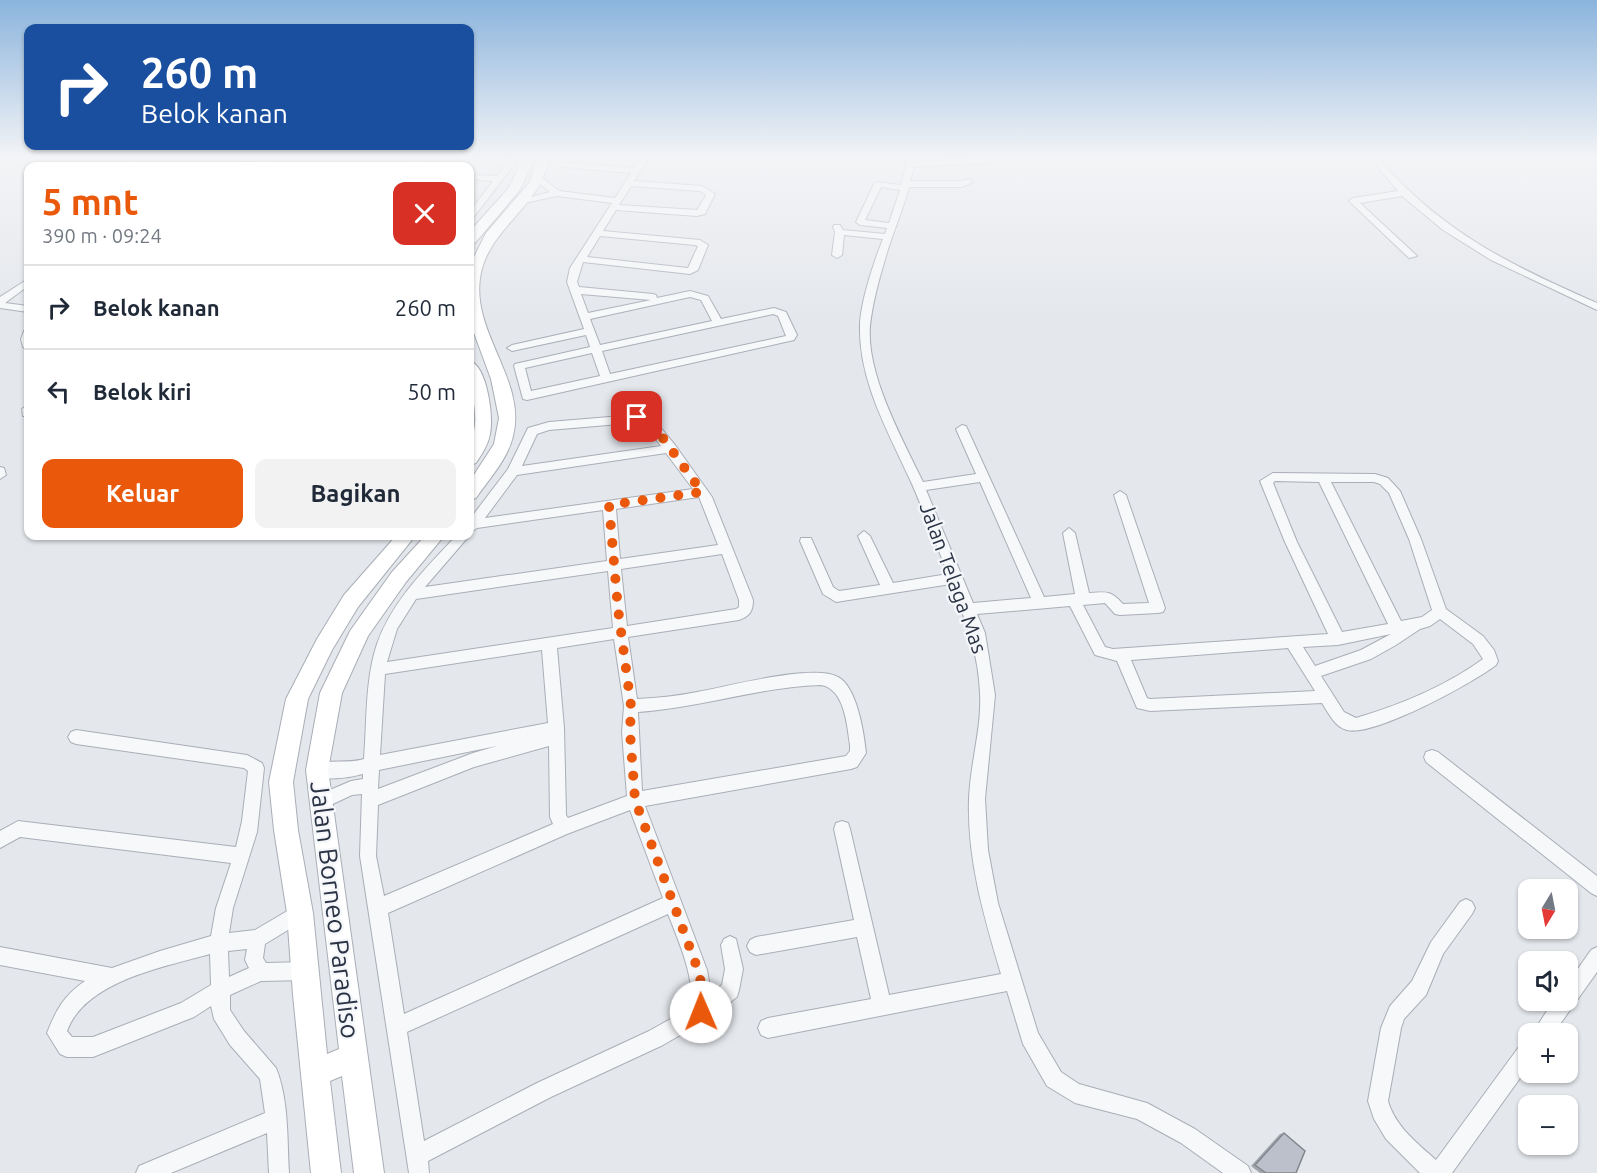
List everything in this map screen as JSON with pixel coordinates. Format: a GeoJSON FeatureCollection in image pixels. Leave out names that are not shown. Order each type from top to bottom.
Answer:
{"type":"FeatureCollection","features":[{"type":"Feature","properties":{"kind":"street"},"geometry":{"type":"LineString","coordinates":[[474,235],[494,212]]}},
{"type":"Feature","properties":{"kind":"street"},"geometry":{"type":"LineString","coordinates":[[475,259],[511,212]]}},
{"type":"Feature","properties":{"kind":"street"},"geometry":{"type":"LineString","coordinates":[[606,377],[586,317],[574,290],[573,275],[611,212]]}},
{"type":"Feature","properties":{"kind":"street"},"geometry":{"type":"LineString","coordinates":[[686,212],[702,212]]}},
{"type":"Feature","properties":{"kind":"street"},"geometry":{"type":"LineString","coordinates":[[860,222],[865,212]]}},
{"type":"Feature","properties":{"kind":"street","name":"Jalan Telaga Mas"},"geometry":{"type":"LineString","coordinates":[[896,212],[865,320],[869,366],[879,399],[920,487],[969,609],[984,657],[988,695],[976,799],[980,850],[989,903],[1030,1037],[1054,1079],[1075,1093],[1140,1110],[1188,1136],[1241,1173]]}},
{"type":"Feature","properties":{"kind":"street"},"geometry":{"type":"LineString","coordinates":[[1365,212],[1412,256]]}},
{"type":"Feature","properties":{"kind":"street"},"geometry":{"type":"LineString","coordinates":[[1427,212],[1501,261],[1597,307]]}},
{"type":"Feature","properties":{"kind":"street"},"geometry":{"type":"LineString","coordinates":[[847,220],[889,231]]}},
{"type":"Feature","properties":{"kind":"street"},"geometry":{"type":"LineString","coordinates":[[837,255],[839,229],[889,231]]}},
{"type":"Feature","properties":{"kind":"street"},"geometry":{"type":"LineString","coordinates":[[581,259],[693,274],[704,245],[598,233]]}},
{"type":"Feature","properties":{"kind":"street"},"geometry":{"type":"LineString","coordinates":[[0,304],[24,285]]}},
{"type":"Feature","properties":{"kind":"street"},"geometry":{"type":"LineString","coordinates":[[574,290],[668,299]]}},
{"type":"Feature","properties":{"kind":"street"},"geometry":{"type":"LineString","coordinates":[[586,317],[690,294],[705,298],[718,323]]}},
{"type":"Feature","properties":{"kind":"street"},"geometry":{"type":"LineString","coordinates":[[0,304],[24,308]]}},
{"type":"Feature","properties":{"kind":"street"},"geometry":{"type":"LineString","coordinates":[[778,311],[782,314],[792,335],[788,339],[527,396],[519,366],[718,323],[778,311]]}},
{"type":"Feature","properties":{"kind":"street"},"geometry":{"type":"LineString","coordinates":[[474,318],[496,371],[507,421],[505,436],[493,460],[474,488]]}},
{"type":"Feature","properties":{"kind":"street"},"geometry":{"type":"LineString","coordinates":[[512,348],[591,331]]}},
{"type":"Feature","properties":{"kind":"street"},"geometry":{"type":"LineString","coordinates":[[474,380],[485,417],[478,447],[474,453]]}},
{"type":"Feature","properties":{"kind":"street"},"geometry":{"type":"LineString","coordinates":[[380,669],[739,614],[746,609],[746,600],[702,492],[671,448],[646,418],[549,426],[532,431],[513,471],[474,523]]}},
{"type":"Feature","properties":{"kind":"street"},"geometry":{"type":"LineString","coordinates":[[962,429],[1040,603]]}},
{"type":"Feature","properties":{"kind":"street"},"geometry":{"type":"LineString","coordinates":[[513,471],[671,448]]}},
{"type":"Feature","properties":{"kind":"street"},"geometry":{"type":"LineString","coordinates":[[920,487],[984,477]]}},
{"type":"Feature","properties":{"kind":"street"},"geometry":{"type":"LineString","coordinates":[[1293,644],[1340,717],[1348,724],[1356,725],[1409,705],[1480,670],[1491,661],[1490,655],[1483,646],[1440,612],[1415,539],[1394,491],[1384,481],[1375,478],[1273,477],[1266,481],[1291,542],[1338,639]]}},
{"type":"Feature","properties":{"kind":"street"},"geometry":{"type":"LineString","coordinates":[[1323,478],[1397,627]]}},
{"type":"Feature","properties":{"kind":"street"},"geometry":{"type":"LineString","coordinates":[[474,526],[702,492]]}},
{"type":"Feature","properties":{"kind":"street"},"geometry":{"type":"LineString","coordinates":[[969,609],[1108,597],[1120,610],[1158,608],[1120,495]]}},
{"type":"Feature","properties":{"kind":"street"},"geometry":{"type":"LineString","coordinates":[[609,505],[620,631],[631,706],[630,732],[635,800],[698,970],[702,987],[701,1012]]}},
{"type":"Feature","properties":{"kind":"street"},"geometry":{"type":"LineString","coordinates":[[1070,533],[1079,600],[1100,651],[1113,655],[1338,639],[1415,625],[1425,622],[1440,612]]}},
{"type":"Feature","properties":{"kind":"street"},"geometry":{"type":"LineString","coordinates":[[864,536],[889,589]]}},
{"type":"Feature","properties":{"kind":"street"},"geometry":{"type":"LineString","coordinates":[[326,1173],[306,995],[300,914],[286,830],[281,782],[297,699],[324,645],[351,601],[403,540]]}},
{"type":"Feature","properties":{"kind":"street","name":"Jalan Borneo Paradiso"},"geometry":{"type":"LineString","coordinates":[[369,1173],[322,801],[317,787],[317,770],[330,693],[360,631],[406,585],[433,540]]}},
{"type":"Feature","properties":{"kind":"street"},"geometry":{"type":"LineString","coordinates":[[458,540],[406,585],[381,659],[371,764],[368,856],[418,1165],[544,1090],[656,1038],[701,1012],[730,990],[735,969],[730,945]]}},
{"type":"Feature","properties":{"kind":"street"},"geometry":{"type":"LineString","coordinates":[[806,541],[832,595],[839,597],[956,578]]}},
{"type":"Feature","properties":{"kind":"street"},"geometry":{"type":"LineString","coordinates":[[375,572],[406,585],[613,565],[725,549]]}},
{"type":"Feature","properties":{"kind":"street"},"geometry":{"type":"LineString","coordinates":[[1311,673],[1341,666],[1402,636],[1415,625]]}},
{"type":"Feature","properties":{"kind":"street"},"geometry":{"type":"LineString","coordinates":[[549,642],[556,732],[558,817],[565,827]]}},
{"type":"Feature","properties":{"kind":"street"},"geometry":{"type":"LineString","coordinates":[[1121,654],[1142,703],[1150,705],[1325,697]]}},
{"type":"Feature","properties":{"kind":"street"},"geometry":{"type":"LineString","coordinates":[[378,908],[565,827],[635,800],[851,762],[858,753],[857,740],[843,690],[832,681],[817,679],[789,682],[683,701],[631,706]]}},
{"type":"Feature","properties":{"kind":"street"},"geometry":{"type":"LineString","coordinates":[[317,770],[351,770],[371,764],[556,732]]}},
{"type":"Feature","properties":{"kind":"street"},"geometry":{"type":"LineString","coordinates":[[322,801],[351,788],[370,793],[556,732]]}},
{"type":"Feature","properties":{"kind":"street"},"geometry":{"type":"LineString","coordinates":[[76,737],[202,754],[247,762],[256,768],[250,821],[242,856],[230,885],[220,925],[221,1012],[237,1038],[269,1075],[276,1119],[279,1173]]}},
{"type":"Feature","properties":{"kind":"street"},"geometry":{"type":"LineString","coordinates":[[1432,757],[1597,887]]}},
{"type":"Feature","properties":{"kind":"street"},"geometry":{"type":"LineString","coordinates":[[842,829],[882,1006]]}},
{"type":"Feature","properties":{"kind":"street"},"geometry":{"type":"LineString","coordinates":[[0,840],[18,830],[242,856]]}},
{"type":"Feature","properties":{"kind":"street"},"geometry":{"type":"LineString","coordinates":[[396,1027],[674,902]]}},
{"type":"Feature","properties":{"kind":"street"},"geometry":{"type":"LineString","coordinates":[[1435,1173],[1388,1126],[1380,1113],[1378,1101],[1391,1028],[1397,1013],[1419,988],[1437,948],[1466,908]]}},
{"type":"Feature","properties":{"kind":"street"},"geometry":{"type":"LineString","coordinates":[[300,914],[257,939],[219,943],[151,963],[96,983],[68,1006],[57,1033],[66,1047],[93,1047],[187,1010],[220,990],[261,972],[306,971]]}},
{"type":"Feature","properties":{"kind":"street"},"geometry":{"type":"LineString","coordinates":[[756,946],[864,927]]}},
{"type":"Feature","properties":{"kind":"street"},"geometry":{"type":"LineString","coordinates":[[257,939],[254,960],[261,972]]}},
{"type":"Feature","properties":{"kind":"street"},"geometry":{"type":"LineString","coordinates":[[0,956],[114,977]]}},
{"type":"Feature","properties":{"kind":"street"},"geometry":{"type":"LineString","coordinates":[[1578,983],[1597,956]]}},
{"type":"Feature","properties":{"kind":"street"},"geometry":{"type":"LineString","coordinates":[[768,1029],[1012,981]]}},
{"type":"Feature","properties":{"kind":"street"},"geometry":{"type":"LineString","coordinates":[[315,1073],[354,1057]]}},
{"type":"Feature","properties":{"kind":"street"},"geometry":{"type":"LineString","coordinates":[[1439,1173],[1518,1065]]}},
{"type":"Feature","properties":{"kind":"street"},"geometry":{"type":"LineString","coordinates":[[146,1173],[276,1119]]}},
{"type":"Feature","properties":{"kind":"building"},"geometry":{"type":"Polygon","coordinates":[[[1284,1133],[1305,1151],[1296,1173],[1266,1173],[1255,1165],[1284,1133]]]}},
{"type":"Feature","properties":{"kind":"route"},"geometry":{"type":"LineString","coordinates":[[637,417],[646,418],[652,423],[702,492],[609,505],[620,631],[631,706],[630,732],[635,800],[698,970],[702,987],[701,1012]]}}]}
